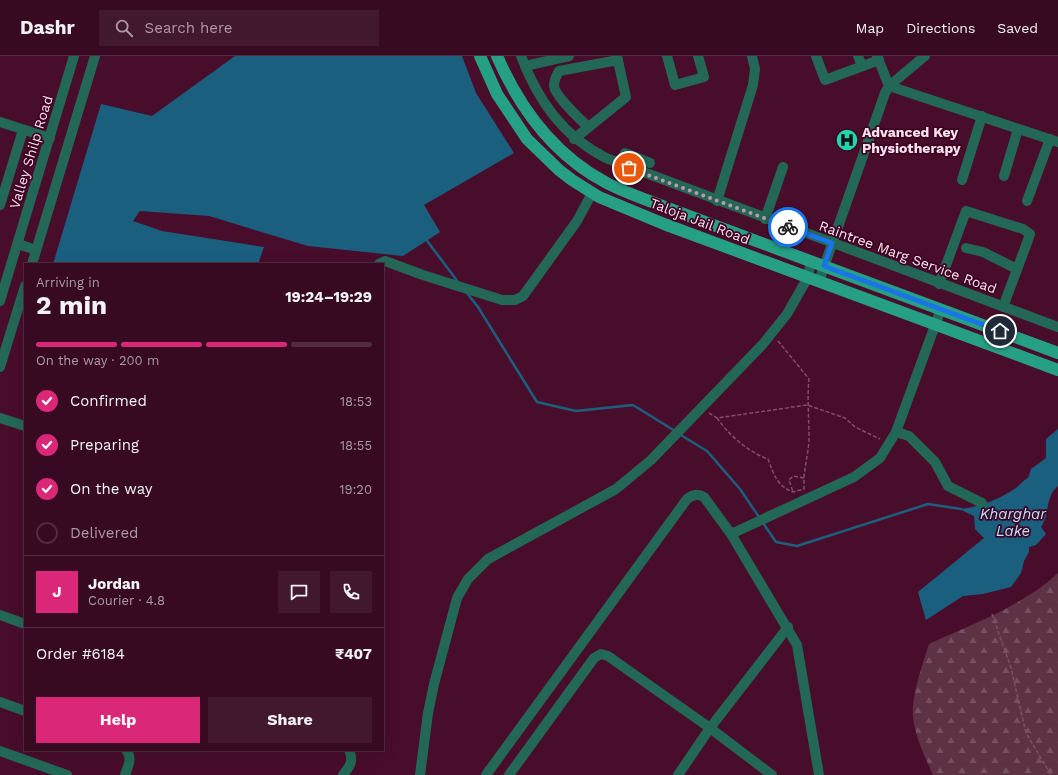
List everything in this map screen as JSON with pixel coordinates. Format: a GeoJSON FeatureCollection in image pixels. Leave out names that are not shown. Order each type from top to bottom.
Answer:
{"type":"FeatureCollection","features":[{"type":"Feature","properties":{"kind":"main road","name":"Taloja Jail Road"},"geometry":{"type":"LineString","coordinates":[[480,56],[497,94],[527,139],[559,170],[592,193],[622,207],[1058,370]]}},
{"type":"Feature","properties":{"kind":"main road","name":"Taloja Jail Road"},"geometry":{"type":"LineString","coordinates":[[497,56],[511,87],[530,118],[548,138],[581,168],[628,193],[1058,353]]}},
{"type":"Feature","properties":{"kind":"street","name":"Valley Shilp Road"},"geometry":{"type":"LineString","coordinates":[[0,301],[3,282],[18,244],[74,56]]}},
{"type":"Feature","properties":{"kind":"street"},"geometry":{"type":"LineString","coordinates":[[32,263],[95,56]]}},
{"type":"Feature","properties":{"kind":"street","name":"Raintree Marg Service Road"},"geometry":{"type":"LineString","coordinates":[[521,56],[544,103],[574,138],[590,150],[620,164],[717,201],[1058,327]]}},
{"type":"Feature","properties":{"kind":"street"},"geometry":{"type":"LineString","coordinates":[[525,66],[569,56]]}},
{"type":"Feature","properties":{"kind":"street"},"geometry":{"type":"LineString","coordinates":[[667,56],[675,85],[704,77],[698,56]]}},
{"type":"Feature","properties":{"kind":"street"},"geometry":{"type":"LineString","coordinates":[[717,201],[753,85],[755,69],[752,56]]}},
{"type":"Feature","properties":{"kind":"street"},"geometry":{"type":"LineString","coordinates":[[816,56],[826,80],[860,61],[878,58],[889,86]]}},
{"type":"Feature","properties":{"kind":"street"},"geometry":{"type":"LineString","coordinates":[[420,775],[428,713],[434,684],[457,598],[468,579],[488,559],[616,489],[651,460],[772,333],[824,266],[881,103],[889,86],[924,56]]}},
{"type":"Feature","properties":{"kind":"street"},"geometry":{"type":"LineString","coordinates":[[574,138],[588,127],[626,97],[618,58],[559,71],[555,78],[554,87],[558,94],[588,127]]}},
{"type":"Feature","properties":{"kind":"street"},"geometry":{"type":"LineString","coordinates":[[889,86],[1054,140],[1027,201]]}},
{"type":"Feature","properties":{"kind":"street"},"geometry":{"type":"LineString","coordinates":[[962,180],[982,116]]}},
{"type":"Feature","properties":{"kind":"street"},"geometry":{"type":"LineString","coordinates":[[0,122],[50,138]]}},
{"type":"Feature","properties":{"kind":"street"},"geometry":{"type":"LineString","coordinates":[[1004,176],[1018,129]]}},
{"type":"Feature","properties":{"kind":"street"},"geometry":{"type":"LineString","coordinates":[[0,205],[23,130]]}},
{"type":"Feature","properties":{"kind":"street"},"geometry":{"type":"LineString","coordinates":[[620,164],[625,153],[650,163]]}},
{"type":"Feature","properties":{"kind":"street"},"geometry":{"type":"LineString","coordinates":[[765,219],[783,168]]}},
{"type":"Feature","properties":{"kind":"street"},"geometry":{"type":"LineString","coordinates":[[381,263],[384,261],[502,300],[515,300],[523,296],[577,221],[592,193]]}},
{"type":"Feature","properties":{"kind":"street"},"geometry":{"type":"LineString","coordinates":[[939,284],[966,211],[1027,232],[1030,234],[1003,307]]}},
{"type":"Feature","properties":{"kind":"street"},"geometry":{"type":"LineString","coordinates":[[18,244],[36,250]]}},
{"type":"Feature","properties":{"kind":"street"},"geometry":{"type":"LineString","coordinates":[[966,248],[983,252],[1017,269]]}},
{"type":"Feature","properties":{"kind":"street"},"geometry":{"type":"LineString","coordinates":[[811,262],[813,279]]}},
{"type":"Feature","properties":{"kind":"street"},"geometry":{"type":"LineString","coordinates":[[0,367],[24,289]]}},
{"type":"Feature","properties":{"kind":"street"},"geometry":{"type":"LineString","coordinates":[[735,531],[854,478],[880,458],[896,432],[941,310]]}},
{"type":"Feature","properties":{"kind":"street"},"geometry":{"type":"LineString","coordinates":[[0,418],[24,426]]}},
{"type":"Feature","properties":{"kind":"street"},"geometry":{"type":"LineString","coordinates":[[896,432],[909,436],[935,462],[948,486],[982,503]]}},
{"type":"Feature","properties":{"kind":"street"},"geometry":{"type":"LineString","coordinates":[[486,775],[687,499],[692,495],[699,494],[704,497],[735,531],[797,645],[819,775]]}},
{"type":"Feature","properties":{"kind":"street"},"geometry":{"type":"LineString","coordinates":[[0,615],[24,624]]}},
{"type":"Feature","properties":{"kind":"street"},"geometry":{"type":"LineString","coordinates":[[678,775],[710,728],[788,627]]}},
{"type":"Feature","properties":{"kind":"street"},"geometry":{"type":"LineString","coordinates":[[509,775],[594,658],[601,654],[608,656],[710,728],[772,775]]}},
{"type":"Feature","properties":{"kind":"street"},"geometry":{"type":"LineString","coordinates":[[0,702],[24,711]]}},
{"type":"Feature","properties":{"kind":"street"},"geometry":{"type":"LineString","coordinates":[[0,751],[67,775]]}},
{"type":"Feature","properties":{"kind":"street"},"geometry":{"type":"LineString","coordinates":[[125,775],[130,760],[130,755],[127,751]]}},
{"type":"Feature","properties":{"kind":"street"},"geometry":{"type":"LineString","coordinates":[[343,775],[351,765],[352,757],[349,751]]}},
{"type":"Feature","properties":{"kind":"path"},"geometry":{"type":"LineString","coordinates":[[700,409],[717,418],[727,432],[760,456],[768,460],[776,480],[784,489],[793,492],[804,489],[805,460],[809,438],[807,405],[808,379],[772,333]]}},
{"type":"Feature","properties":{"kind":"path"},"geometry":{"type":"LineString","coordinates":[[717,418],[807,405],[845,418],[855,427],[889,443]]}},
{"type":"Feature","properties":{"kind":"path"},"geometry":{"type":"LineString","coordinates":[[793,492],[789,480],[793,476],[804,478]]}},
{"type":"Feature","properties":{"kind":"path"},"geometry":{"type":"LineString","coordinates":[[992,614],[1011,668],[1026,733],[1051,775]]}},
{"type":"Feature","properties":{"kind":"green space"},"geometry":{"type":"Polygon","coordinates":[[[1058,573],[1058,775],[933,775],[918,739],[913,717],[916,690],[929,644],[1013,605],[1044,585],[1058,573]]]}},
{"type":"Feature","properties":{"kind":"water"},"geometry":{"type":"Polygon","coordinates":[[[235,56],[462,56],[476,93],[514,153],[424,205],[440,232],[403,256],[308,246],[209,216],[140,211],[133,221],[162,231],[264,247],[258,263],[53,263],[101,104],[152,116],[235,56]]]}},
{"type":"Feature","properties":{"kind":"water","name":"Kharghar Lake"},"geometry":{"type":"Polygon","coordinates":[[[1058,429],[1058,486],[1051,495],[1046,517],[1041,527],[1046,534],[1036,545],[1029,547],[1029,552],[1024,561],[1021,573],[1011,587],[983,594],[963,596],[926,620],[918,592],[984,538],[975,529],[974,516],[959,509],[974,507],[989,502],[1016,488],[1028,478],[1031,469],[1046,458],[1046,439],[1058,429]]]}},
{"type":"Feature","properties":{"kind":"waterway"},"geometry":{"type":"LineString","coordinates":[[425,238],[458,282]]}},
{"type":"Feature","properties":{"kind":"waterway"},"geometry":{"type":"LineString","coordinates":[[466,292],[478,307],[537,402],[576,411],[633,405],[675,431]]}},
{"type":"Feature","properties":{"kind":"waterway"},"geometry":{"type":"LineString","coordinates":[[679,434],[707,451],[740,489],[759,517]]}},
{"type":"Feature","properties":{"kind":"waterway"},"geometry":{"type":"LineString","coordinates":[[763,523],[776,542],[797,546],[928,504],[961,509]]}},
{"type":"Feature","properties":{"kind":"way so far"},"geometry":{"type":"LineString","coordinates":[[629,168],[788,227]]}},
{"type":"Feature","properties":{"kind":"place","name":"Advanced Key Physiotherapy"},"geometry":{"type":"Point","coordinates":[847,140]}},
{"type":"Feature","properties":{"kind":"route"},"geometry":{"type":"LineString","coordinates":[[788,227],[832,243],[824,266],[1000,331]]}}]}
